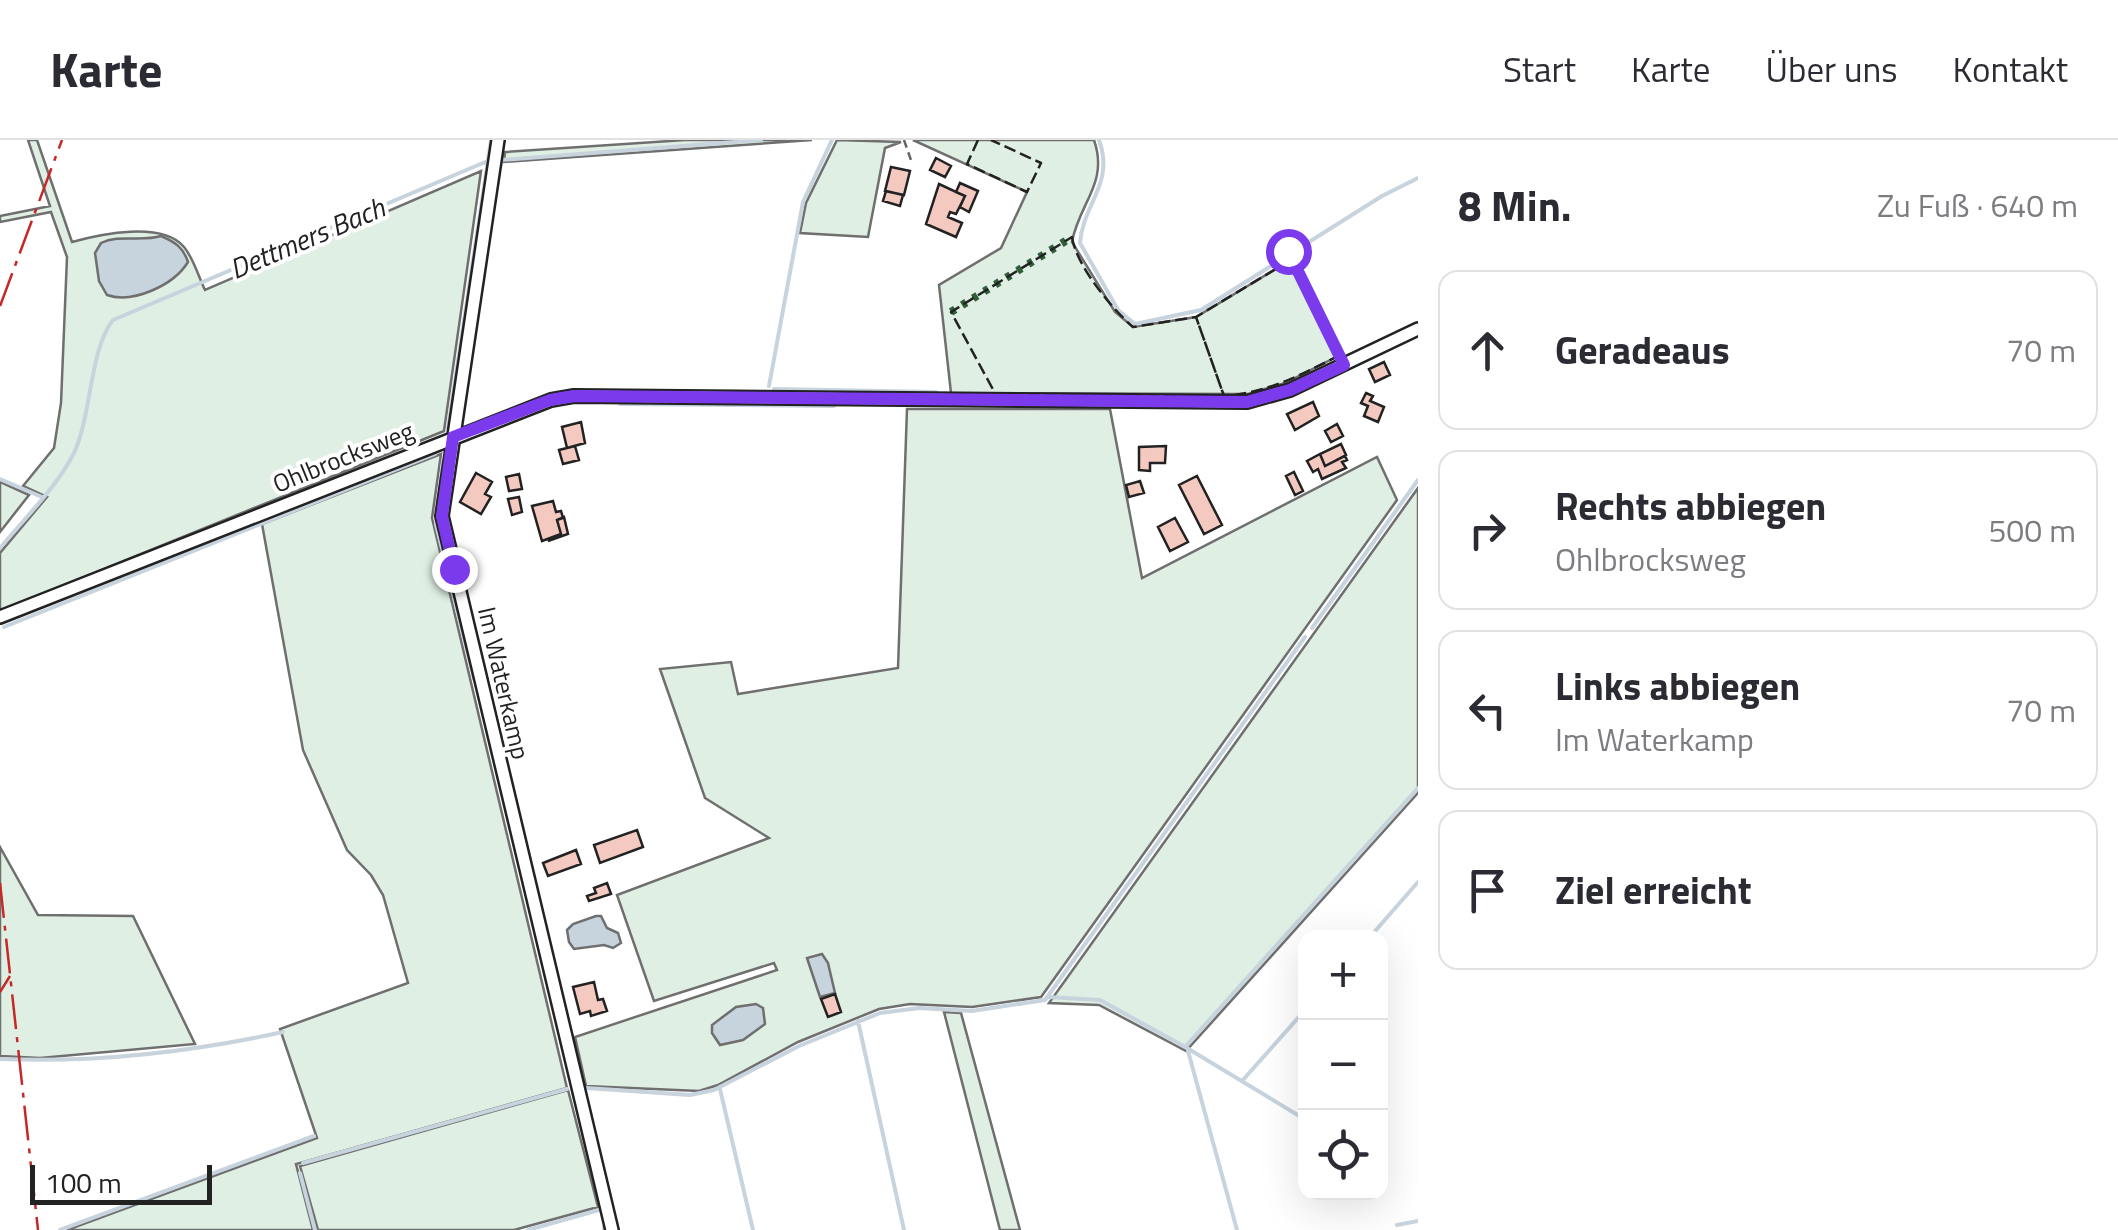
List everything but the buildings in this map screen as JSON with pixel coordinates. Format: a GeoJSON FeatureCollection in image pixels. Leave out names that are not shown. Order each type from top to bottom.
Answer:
{"type":"FeatureCollection","features":[{"type":"Feature","properties":{"kind":"street","name":"Im Waterkamp"},"geometry":{"type":"LineString","coordinates":[[497,145],[442,516],[612,1230]]}},
{"type":"Feature","properties":{"kind":"street","name":"Ohlbrocksweg"},"geometry":{"type":"LineString","coordinates":[[0,617],[550,400],[574,396],[1247,402],[1290,390],[1418,329]]}},
{"type":"Feature","properties":{"kind":"path"},"geometry":{"type":"LineString","coordinates":[[904,140],[912,163]]}},
{"type":"Feature","properties":{"kind":"path"},"geometry":{"type":"LineString","coordinates":[[1287,249],[1344,365]]}},
{"type":"Feature","properties":{"kind":"green space"},"geometry":{"type":"Polygon","coordinates":[[[28,140],[37,140],[72,242],[131,232],[161,234],[184,247],[205,290],[481,171],[444,431],[0,611],[0,553],[47,497],[23,486],[54,448],[61,403],[67,257],[51,212],[0,222],[0,216],[50,206],[28,140]]]}},
{"type":"Feature","properties":{"kind":"green space"},"geometry":{"type":"Polygon","coordinates":[[[685,140],[812,140],[504,162],[505,152],[685,140]]]}},
{"type":"Feature","properties":{"kind":"green space"},"geometry":{"type":"Polygon","coordinates":[[[837,140],[901,142],[885,148],[868,237],[800,233],[806,203],[837,140]]]}},
{"type":"Feature","properties":{"kind":"green space"},"geometry":{"type":"Polygon","coordinates":[[[913,140],[1094,140],[1098,169],[1072,242],[1115,312],[1133,327],[1196,317],[1289,261],[1336,357],[1285,383],[1248,394],[951,393],[939,285],[1001,248],[1027,192],[913,140]]]}},
{"type":"Feature","properties":{"kind":"green space"},"geometry":{"type":"Polygon","coordinates":[[[907,409],[1110,409],[1142,578],[1377,457],[1397,500],[1041,997],[972,1007],[910,1004],[879,1009],[798,1042],[718,1085],[699,1091],[586,1086],[575,1037],[777,970],[774,963],[654,1001],[617,895],[769,838],[705,798],[660,669],[731,662],[738,694],[898,668],[907,409]]]}},
{"type":"Feature","properties":{"kind":"green space"},"geometry":{"type":"Polygon","coordinates":[[[441,454],[432,518],[567,1088],[296,1164],[313,1230],[67,1230],[317,1138],[280,1029],[408,983],[383,895],[371,875],[347,850],[303,750],[262,524],[441,454]]]}},
{"type":"Feature","properties":{"kind":"green space"},"geometry":{"type":"Polygon","coordinates":[[[0,482],[29,495],[0,532],[0,482]]]}},
{"type":"Feature","properties":{"kind":"green space"},"geometry":{"type":"Polygon","coordinates":[[[1418,488],[1418,793],[1186,1051],[1099,1005],[1049,1003],[1418,488]]]}},
{"type":"Feature","properties":{"kind":"green space"},"geometry":{"type":"Polygon","coordinates":[[[0,847],[38,915],[133,916],[195,1044],[40,1058],[0,1056],[0,847]]]}},
{"type":"Feature","properties":{"kind":"green space"},"geometry":{"type":"Polygon","coordinates":[[[944,1012],[961,1013],[1020,1230],[1000,1230],[944,1012]]]}},
{"type":"Feature","properties":{"kind":"green space"},"geometry":{"type":"Polygon","coordinates":[[[568,1090],[598,1207],[514,1230],[318,1230],[300,1166],[568,1090]]]}},
{"type":"Feature","properties":{"kind":"shaded area"},"geometry":{"type":"Polygon","coordinates":[[[161,236],[184,252],[188,262],[182,270],[163,285],[140,295],[107,295],[99,281],[95,253],[101,243],[161,236]]]}},
{"type":"Feature","properties":{"kind":"shaded area"},"geometry":{"type":"Polygon","coordinates":[[[601,916],[607,928],[618,933],[621,943],[613,948],[604,945],[574,949],[567,930],[601,916]]]}},
{"type":"Feature","properties":{"kind":"shaded area"},"geometry":{"type":"Polygon","coordinates":[[[822,954],[835,993],[820,997],[807,958],[822,954]]]}},
{"type":"Feature","properties":{"kind":"shaded area"},"geometry":{"type":"Polygon","coordinates":[[[756,1004],[763,1008],[765,1024],[743,1040],[720,1045],[712,1025],[736,1007],[756,1004]]]}},
{"type":"Feature","properties":{"kind":"waterway"},"geometry":{"type":"LineString","coordinates":[[448,428],[491,140]]}},
{"type":"Feature","properties":{"kind":"waterway","name":"Dettmers Bach"},"geometry":{"type":"LineString","coordinates":[[500,160],[761,140]]}},
{"type":"Feature","properties":{"kind":"waterway"},"geometry":{"type":"LineString","coordinates":[[769,386],[803,202],[832,140]]}},
{"type":"Feature","properties":{"kind":"waterway","name":"Dettmers Bach"},"geometry":{"type":"LineString","coordinates":[[1099,140],[1103,155],[1101,181],[1080,243],[1118,310],[1135,324],[1201,310],[1382,196],[1418,178]]}},
{"type":"Feature","properties":{"kind":"waterway","name":"Dettmers Bach"},"geometry":{"type":"LineString","coordinates":[[0,548],[48,492],[73,455],[99,348],[113,320],[490,160]]}},
{"type":"Feature","properties":{"kind":"waterway"},"geometry":{"type":"LineString","coordinates":[[774,389],[936,392]]}},
{"type":"Feature","properties":{"kind":"waterway"},"geometry":{"type":"LineString","coordinates":[[620,404],[834,406]]}},
{"type":"Feature","properties":{"kind":"waterway"},"geometry":{"type":"LineString","coordinates":[[4,627],[435,454]]}},
{"type":"Feature","properties":{"kind":"waterway"},"geometry":{"type":"LineString","coordinates":[[443,461],[436,524],[474,679]]}},
{"type":"Feature","properties":{"kind":"waterway"},"geometry":{"type":"LineString","coordinates":[[0,479],[42,497]]}},
{"type":"Feature","properties":{"kind":"waterway"},"geometry":{"type":"LineString","coordinates":[[1312,628],[1418,480]]}},
{"type":"Feature","properties":{"kind":"waterway"},"geometry":{"type":"LineString","coordinates":[[586,1088],[690,1095],[714,1090],[799,1046],[880,1013],[919,1008],[972,1011],[1045,1000],[1305,637]]}},
{"type":"Feature","properties":{"kind":"waterway"},"geometry":{"type":"LineString","coordinates":[[1185,1047],[1418,788]]}},
{"type":"Feature","properties":{"kind":"waterway"},"geometry":{"type":"LineString","coordinates":[[1376,930],[1418,882]]}},
{"type":"Feature","properties":{"kind":"waterway"},"geometry":{"type":"LineString","coordinates":[[1048,997],[1100,1000],[1298,1115]]}},
{"type":"Feature","properties":{"kind":"waterway"},"geometry":{"type":"LineString","coordinates":[[1242,1081],[1298,1018]]}},
{"type":"Feature","properties":{"kind":"waterway"},"geometry":{"type":"LineString","coordinates":[[858,1021],[904,1230]]}},
{"type":"Feature","properties":{"kind":"waterway"},"geometry":{"type":"LineString","coordinates":[[0,1059],[142,1054],[283,1032]]}},
{"type":"Feature","properties":{"kind":"waterway"},"geometry":{"type":"LineString","coordinates":[[1188,1051],[1237,1230]]}},
{"type":"Feature","properties":{"kind":"waterway"},"geometry":{"type":"LineString","coordinates":[[303,1163],[567,1089]]}},
{"type":"Feature","properties":{"kind":"waterway"},"geometry":{"type":"LineString","coordinates":[[720,1089],[753,1230]]}},
{"type":"Feature","properties":{"kind":"waterway"},"geometry":{"type":"LineString","coordinates":[[60,1230],[314,1136]]}},
{"type":"Feature","properties":{"kind":"waterway"},"geometry":{"type":"LineString","coordinates":[[300,1173],[315,1230]]}},
{"type":"Feature","properties":{"kind":"waterway"},"geometry":{"type":"LineString","coordinates":[[528,1230],[599,1210]]}},
{"type":"Feature","properties":{"kind":"waterway"},"geometry":{"type":"LineString","coordinates":[[1397,1225],[1418,1221]]}},
{"type":"Feature","properties":{"kind":"hedge"},"geometry":{"type":"LineString","coordinates":[[951,312],[1072,237]]}},
{"type":"Feature","properties":{"kind":"fence"},"geometry":{"type":"LineString","coordinates":[[978,140],[967,164],[1027,192],[1041,163],[991,140]]}},
{"type":"Feature","properties":{"kind":"fence"},"geometry":{"type":"LineString","coordinates":[[1072,237],[1080,260],[1096,285],[1133,327],[1196,317],[1224,396],[996,395],[951,312],[1072,237]]}},
{"type":"Feature","properties":{"kind":"fence"},"geometry":{"type":"LineString","coordinates":[[1289,261],[1336,357],[1268,387],[1224,396],[1196,317],[1289,261]]}},
{"type":"Feature","properties":{"kind":"power"},"geometry":{"type":"LineString","coordinates":[[0,306],[62,140]]}},
{"type":"Feature","properties":{"kind":"power"},"geometry":{"type":"LineString","coordinates":[[0,883],[38,1230]]}},
{"type":"Feature","properties":{"kind":"power"},"geometry":{"type":"LineString","coordinates":[[0,992],[10,976]]}},
{"type":"Feature","properties":{"kind":"route"},"geometry":{"type":"LineString","coordinates":[[454,569],[442,516],[453,437],[550,400],[574,396],[1247,402],[1290,390],[1344,365],[1288,251]]}}]}
